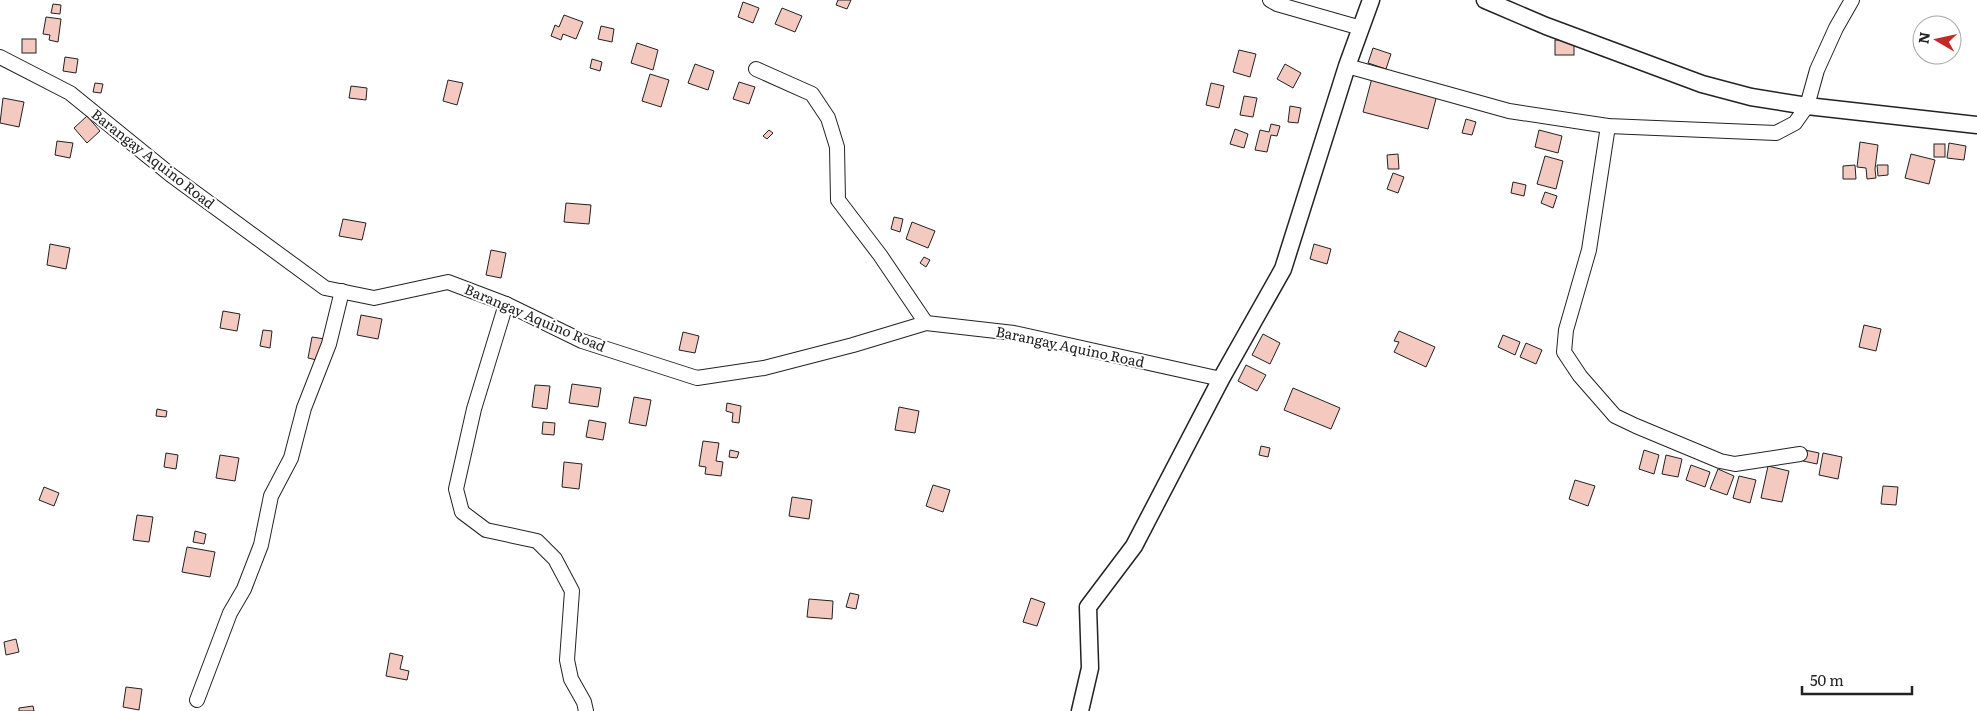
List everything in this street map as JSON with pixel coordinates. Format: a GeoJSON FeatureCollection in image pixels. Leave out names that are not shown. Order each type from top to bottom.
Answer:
{"type":"FeatureCollection","features":[{"type":"Feature","properties":{"kind":"street"},"geometry":{"type":"LineString","coordinates":[[1270,0],[1277,4],[1361,28]]}},
{"type":"Feature","properties":{"kind":"street"},"geometry":{"type":"LineString","coordinates":[[1080,711],[1090,668],[1088,607],[1134,546],[1221,380],[1283,270],[1347,66],[1371,0]]}},
{"type":"Feature","properties":{"kind":"street"},"geometry":{"type":"LineString","coordinates":[[1485,0],[1546,26],[1702,84],[1751,97],[1807,106],[1977,125]]}},
{"type":"Feature","properties":{"kind":"street"},"geometry":{"type":"LineString","coordinates":[[1347,66],[1509,111],[1608,126],[1776,133],[1795,123],[1807,106],[1817,70],[1836,28],[1852,0]]}},
{"type":"Feature","properties":{"kind":"street","name":"Barangay Aquino Road"},"geometry":{"type":"LineString","coordinates":[[0,57],[70,93],[171,175],[326,288],[374,298],[448,282],[506,304],[582,341],[697,378],[764,368],[853,345],[926,323],[1014,333],[1221,380]]}},
{"type":"Feature","properties":{"kind":"street"},"geometry":{"type":"LineString","coordinates":[[756,69],[812,94],[828,118],[837,147],[838,200],[880,255],[926,323]]}},
{"type":"Feature","properties":{"kind":"street"},"geometry":{"type":"LineString","coordinates":[[1608,126],[1589,250],[1566,330],[1564,352],[1580,376],[1615,416],[1636,426],[1720,461],[1735,464],[1800,454]]}},
{"type":"Feature","properties":{"kind":"street"},"geometry":{"type":"LineString","coordinates":[[197,700],[230,613],[244,589],[261,545],[272,496],[291,458],[304,408],[329,344],[342,291]]}},
{"type":"Feature","properties":{"kind":"street"},"geometry":{"type":"LineString","coordinates":[[506,304],[474,409],[456,489],[462,512],[486,530],[537,542],[555,559],[572,591],[567,660],[570,679],[584,702],[586,711]]}},
{"type":"Feature","properties":{"kind":"building"},"geometry":{"type":"Polygon","coordinates":[[[838,0],[851,0],[847,9],[836,5],[838,0]]]}},
{"type":"Feature","properties":{"kind":"building"},"geometry":{"type":"Polygon","coordinates":[[[743,2],[759,8],[753,23],[738,17],[743,2]]]}},
{"type":"Feature","properties":{"kind":"building"},"geometry":{"type":"Polygon","coordinates":[[[53,4],[61,5],[60,14],[51,13],[53,4]]]}},
{"type":"Feature","properties":{"kind":"building"},"geometry":{"type":"Polygon","coordinates":[[[782,8],[802,16],[795,32],[775,24],[782,8]]]}},
{"type":"Feature","properties":{"kind":"building"},"geometry":{"type":"Polygon","coordinates":[[[564,15],[583,22],[576,39],[563,34],[561,40],[551,36],[555,25],[559,27],[564,15]]]}},
{"type":"Feature","properties":{"kind":"building"},"geometry":{"type":"Polygon","coordinates":[[[46,17],[61,19],[58,42],[49,40],[50,35],[43,34],[46,17]]]}},
{"type":"Feature","properties":{"kind":"building"},"geometry":{"type":"Polygon","coordinates":[[[601,26],[614,29],[612,42],[598,39],[601,26]]]}},
{"type":"Feature","properties":{"kind":"building"},"geometry":{"type":"Polygon","coordinates":[[[22,39],[36,39],[36,53],[22,53],[22,39]]]}},
{"type":"Feature","properties":{"kind":"building"},"geometry":{"type":"Polygon","coordinates":[[[1555,40],[1574,40],[1574,55],[1555,55],[1555,40]]]}},
{"type":"Feature","properties":{"kind":"building"},"geometry":{"type":"Polygon","coordinates":[[[637,43],[658,50],[653,70],[631,63],[637,43]]]}},
{"type":"Feature","properties":{"kind":"building"},"geometry":{"type":"Polygon","coordinates":[[[1373,48],[1391,54],[1386,69],[1368,63],[1373,48]]]}},
{"type":"Feature","properties":{"kind":"building"},"geometry":{"type":"Polygon","coordinates":[[[1239,50],[1256,54],[1250,77],[1233,72],[1239,50]]]}},
{"type":"Feature","properties":{"kind":"building"},"geometry":{"type":"Polygon","coordinates":[[[65,57],[78,59],[76,73],[63,71],[65,57]]]}},
{"type":"Feature","properties":{"kind":"building"},"geometry":{"type":"Polygon","coordinates":[[[592,59],[602,62],[600,71],[590,68],[592,59]]]}},
{"type":"Feature","properties":{"kind":"building"},"geometry":{"type":"Polygon","coordinates":[[[695,64],[714,71],[708,90],[688,83],[695,64]]]}},
{"type":"Feature","properties":{"kind":"building"},"geometry":{"type":"Polygon","coordinates":[[[1285,64],[1301,73],[1293,88],[1277,79],[1285,64]]]}},
{"type":"Feature","properties":{"kind":"building"},"geometry":{"type":"Polygon","coordinates":[[[650,74],[669,80],[661,107],[642,101],[650,74]]]}},
{"type":"Feature","properties":{"kind":"building"},"geometry":{"type":"Polygon","coordinates":[[[1372,78],[1437,95],[1428,129],[1363,112],[1372,78]]]}},
{"type":"Feature","properties":{"kind":"building"},"geometry":{"type":"Polygon","coordinates":[[[448,80],[463,83],[457,105],[443,101],[448,80]]]}},
{"type":"Feature","properties":{"kind":"building"},"geometry":{"type":"Polygon","coordinates":[[[739,82],[755,87],[749,104],[733,99],[739,82]]]}},
{"type":"Feature","properties":{"kind":"building"},"geometry":{"type":"Polygon","coordinates":[[[95,83],[103,84],[101,93],[93,92],[95,83]]]}},
{"type":"Feature","properties":{"kind":"building"},"geometry":{"type":"Polygon","coordinates":[[[1211,83],[1224,86],[1219,108],[1206,105],[1211,83]]]}},
{"type":"Feature","properties":{"kind":"building"},"geometry":{"type":"Polygon","coordinates":[[[351,86],[367,88],[366,100],[349,98],[351,86]]]}},
{"type":"Feature","properties":{"kind":"building"},"geometry":{"type":"Polygon","coordinates":[[[1244,96],[1257,98],[1253,117],[1240,115],[1244,96]]]}},
{"type":"Feature","properties":{"kind":"building"},"geometry":{"type":"Polygon","coordinates":[[[3,98],[24,102],[19,127],[0,123],[3,98]]]}},
{"type":"Feature","properties":{"kind":"building"},"geometry":{"type":"Polygon","coordinates":[[[1290,106],[1301,108],[1298,123],[1288,122],[1290,106]]]}},
{"type":"Feature","properties":{"kind":"building"},"geometry":{"type":"Polygon","coordinates":[[[87,116],[100,131],[87,143],[74,128],[87,116]]]}},
{"type":"Feature","properties":{"kind":"building"},"geometry":{"type":"Polygon","coordinates":[[[1466,119],[1476,122],[1472,135],[1462,133],[1466,119]]]}},
{"type":"Feature","properties":{"kind":"building"},"geometry":{"type":"Polygon","coordinates":[[[1271,124],[1280,126],[1277,136],[1271,135],[1267,152],[1255,150],[1260,130],[1269,132],[1271,124]]]}},
{"type":"Feature","properties":{"kind":"building"},"geometry":{"type":"Polygon","coordinates":[[[1235,129],[1248,134],[1244,148],[1230,144],[1235,129]]]}},
{"type":"Feature","properties":{"kind":"building"},"geometry":{"type":"Polygon","coordinates":[[[769,130],[773,133],[767,139],[763,136],[769,130]]]}},
{"type":"Feature","properties":{"kind":"building"},"geometry":{"type":"Polygon","coordinates":[[[1539,130],[1562,136],[1558,153],[1535,147],[1539,130]]]}},
{"type":"Feature","properties":{"kind":"building"},"geometry":{"type":"Polygon","coordinates":[[[57,141],[73,143],[70,158],[55,155],[57,141]]]}},
{"type":"Feature","properties":{"kind":"building"},"geometry":{"type":"Polygon","coordinates":[[[1860,142],[1878,145],[1875,169],[1876,178],[1867,179],[1866,168],[1857,167],[1860,142]]]}},
{"type":"Feature","properties":{"kind":"building"},"geometry":{"type":"Polygon","coordinates":[[[1949,143],[1966,146],[1964,160],[1947,158],[1949,143]]]}},
{"type":"Feature","properties":{"kind":"building"},"geometry":{"type":"Polygon","coordinates":[[[1934,144],[1945,144],[1945,157],[1934,157],[1934,144]]]}},
{"type":"Feature","properties":{"kind":"building"},"geometry":{"type":"Polygon","coordinates":[[[1398,154],[1399,169],[1388,169],[1387,155],[1398,154]]]}},
{"type":"Feature","properties":{"kind":"building"},"geometry":{"type":"Polygon","coordinates":[[[1911,154],[1935,160],[1929,184],[1905,178],[1911,154]]]}},
{"type":"Feature","properties":{"kind":"building"},"geometry":{"type":"Polygon","coordinates":[[[1545,156],[1563,161],[1556,189],[1537,184],[1545,156]]]}},
{"type":"Feature","properties":{"kind":"building"},"geometry":{"type":"Polygon","coordinates":[[[1855,165],[1856,179],[1843,179],[1843,166],[1855,165]]]}},
{"type":"Feature","properties":{"kind":"building"},"geometry":{"type":"Polygon","coordinates":[[[1877,165],[1888,165],[1888,175],[1878,176],[1877,165]]]}},
{"type":"Feature","properties":{"kind":"building"},"geometry":{"type":"Polygon","coordinates":[[[1393,173],[1404,177],[1398,193],[1387,189],[1393,173]]]}},
{"type":"Feature","properties":{"kind":"building"},"geometry":{"type":"Polygon","coordinates":[[[1513,182],[1526,185],[1524,196],[1511,193],[1513,182]]]}},
{"type":"Feature","properties":{"kind":"building"},"geometry":{"type":"Polygon","coordinates":[[[1545,192],[1557,196],[1553,208],[1541,203],[1545,192]]]}},
{"type":"Feature","properties":{"kind":"building"},"geometry":{"type":"Polygon","coordinates":[[[566,203],[591,205],[589,224],[564,222],[566,203]]]}},
{"type":"Feature","properties":{"kind":"building"},"geometry":{"type":"Polygon","coordinates":[[[894,217],[903,219],[900,232],[891,229],[894,217]]]}},
{"type":"Feature","properties":{"kind":"building"},"geometry":{"type":"Polygon","coordinates":[[[343,219],[366,223],[362,240],[339,236],[343,219]]]}},
{"type":"Feature","properties":{"kind":"building"},"geometry":{"type":"Polygon","coordinates":[[[912,222],[935,231],[928,248],[906,239],[912,222]]]}},
{"type":"Feature","properties":{"kind":"building"},"geometry":{"type":"Polygon","coordinates":[[[50,244],[70,248],[66,269],[47,265],[50,244]]]}},
{"type":"Feature","properties":{"kind":"building"},"geometry":{"type":"Polygon","coordinates":[[[1314,244],[1331,249],[1327,264],[1310,259],[1314,244]]]}},
{"type":"Feature","properties":{"kind":"building"},"geometry":{"type":"Polygon","coordinates":[[[491,250],[506,253],[501,278],[486,275],[491,250]]]}},
{"type":"Feature","properties":{"kind":"building"},"geometry":{"type":"Polygon","coordinates":[[[924,257],[930,260],[926,267],[920,263],[924,257]]]}},
{"type":"Feature","properties":{"kind":"building"},"geometry":{"type":"Polygon","coordinates":[[[223,311],[240,314],[237,331],[220,328],[223,311]]]}},
{"type":"Feature","properties":{"kind":"building"},"geometry":{"type":"Polygon","coordinates":[[[361,315],[382,319],[378,339],[357,335],[361,315]]]}},
{"type":"Feature","properties":{"kind":"building"},"geometry":{"type":"Polygon","coordinates":[[[1864,325],[1881,329],[1876,351],[1859,347],[1864,325]]]}},
{"type":"Feature","properties":{"kind":"building"},"geometry":{"type":"Polygon","coordinates":[[[263,330],[272,331],[270,348],[260,346],[263,330]]]}},
{"type":"Feature","properties":{"kind":"building"},"geometry":{"type":"Polygon","coordinates":[[[1399,331],[1435,347],[1426,367],[1394,352],[1399,342],[1394,341],[1399,331]]]}},
{"type":"Feature","properties":{"kind":"building"},"geometry":{"type":"Polygon","coordinates":[[[683,332],[699,336],[695,353],[679,350],[683,332]]]}},
{"type":"Feature","properties":{"kind":"building"},"geometry":{"type":"Polygon","coordinates":[[[1263,334],[1280,343],[1270,364],[1252,355],[1263,334]]]}},
{"type":"Feature","properties":{"kind":"building"},"geometry":{"type":"Polygon","coordinates":[[[1503,335],[1520,342],[1515,355],[1498,347],[1503,335]]]}},
{"type":"Feature","properties":{"kind":"building"},"geometry":{"type":"Polygon","coordinates":[[[312,337],[325,339],[321,361],[308,358],[312,337]]]}},
{"type":"Feature","properties":{"kind":"building"},"geometry":{"type":"Polygon","coordinates":[[[1526,343],[1542,350],[1536,364],[1520,357],[1526,343]]]}},
{"type":"Feature","properties":{"kind":"building"},"geometry":{"type":"Polygon","coordinates":[[[1246,365],[1266,375],[1257,391],[1238,381],[1246,365]]]}},
{"type":"Feature","properties":{"kind":"building"},"geometry":{"type":"Polygon","coordinates":[[[572,384],[601,388],[598,407],[569,403],[572,384]]]}},
{"type":"Feature","properties":{"kind":"building"},"geometry":{"type":"Polygon","coordinates":[[[535,385],[550,386],[547,409],[532,407],[535,385]]]}},
{"type":"Feature","properties":{"kind":"building"},"geometry":{"type":"Polygon","coordinates":[[[1293,388],[1340,408],[1331,429],[1284,410],[1293,388]]]}},
{"type":"Feature","properties":{"kind":"building"},"geometry":{"type":"Polygon","coordinates":[[[634,397],[651,400],[646,426],[629,423],[634,397]]]}},
{"type":"Feature","properties":{"kind":"building"},"geometry":{"type":"Polygon","coordinates":[[[727,403],[741,406],[739,423],[732,422],[733,413],[726,411],[727,403]]]}},
{"type":"Feature","properties":{"kind":"building"},"geometry":{"type":"Polygon","coordinates":[[[899,407],[919,411],[915,433],[895,430],[899,407]]]}},
{"type":"Feature","properties":{"kind":"building"},"geometry":{"type":"Polygon","coordinates":[[[157,409],[167,411],[166,417],[156,416],[157,409]]]}},
{"type":"Feature","properties":{"kind":"building"},"geometry":{"type":"Polygon","coordinates":[[[589,420],[606,423],[603,440],[586,437],[589,420]]]}},
{"type":"Feature","properties":{"kind":"building"},"geometry":{"type":"Polygon","coordinates":[[[543,422],[555,423],[554,435],[542,434],[543,422]]]}},
{"type":"Feature","properties":{"kind":"building"},"geometry":{"type":"Polygon","coordinates":[[[703,441],[719,443],[716,461],[723,462],[721,476],[705,474],[706,467],[699,466],[703,441]]]}},
{"type":"Feature","properties":{"kind":"building"},"geometry":{"type":"Polygon","coordinates":[[[1261,446],[1270,448],[1268,457],[1259,455],[1261,446]]]}},
{"type":"Feature","properties":{"kind":"building"},"geometry":{"type":"Polygon","coordinates":[[[730,450],[739,452],[737,458],[729,457],[730,450]]]}},
{"type":"Feature","properties":{"kind":"building"},"geometry":{"type":"Polygon","coordinates":[[[1644,450],[1659,455],[1654,474],[1639,469],[1644,450]]]}},
{"type":"Feature","properties":{"kind":"building"},"geometry":{"type":"Polygon","coordinates":[[[1805,450],[1819,453],[1817,464],[1803,461],[1805,450]]]}},
{"type":"Feature","properties":{"kind":"building"},"geometry":{"type":"Polygon","coordinates":[[[166,453],[178,455],[176,469],[164,467],[166,453]]]}},
{"type":"Feature","properties":{"kind":"building"},"geometry":{"type":"Polygon","coordinates":[[[1823,453],[1842,457],[1838,479],[1819,475],[1823,453]]]}},
{"type":"Feature","properties":{"kind":"building"},"geometry":{"type":"Polygon","coordinates":[[[220,455],[239,458],[235,481],[216,478],[220,455]]]}},
{"type":"Feature","properties":{"kind":"building"},"geometry":{"type":"Polygon","coordinates":[[[1666,455],[1682,459],[1678,477],[1662,474],[1666,455]]]}},
{"type":"Feature","properties":{"kind":"building"},"geometry":{"type":"Polygon","coordinates":[[[564,462],[582,464],[579,489],[562,487],[564,462]]]}},
{"type":"Feature","properties":{"kind":"building"},"geometry":{"type":"Polygon","coordinates":[[[1691,465],[1710,472],[1705,487],[1686,480],[1691,465]]]}},
{"type":"Feature","properties":{"kind":"building"},"geometry":{"type":"Polygon","coordinates":[[[1768,466],[1789,471],[1782,502],[1761,498],[1768,466]]]}},
{"type":"Feature","properties":{"kind":"building"},"geometry":{"type":"Polygon","coordinates":[[[1718,469],[1734,476],[1727,495],[1710,489],[1718,469]]]}},
{"type":"Feature","properties":{"kind":"building"},"geometry":{"type":"Polygon","coordinates":[[[1739,476],[1756,480],[1750,503],[1733,498],[1739,476]]]}},
{"type":"Feature","properties":{"kind":"building"},"geometry":{"type":"Polygon","coordinates":[[[1575,480],[1595,486],[1588,506],[1569,499],[1575,480]]]}},
{"type":"Feature","properties":{"kind":"building"},"geometry":{"type":"Polygon","coordinates":[[[933,485],[950,490],[943,512],[926,506],[933,485]]]}},
{"type":"Feature","properties":{"kind":"building"},"geometry":{"type":"Polygon","coordinates":[[[1883,486],[1898,487],[1896,505],[1881,504],[1883,486]]]}},
{"type":"Feature","properties":{"kind":"building"},"geometry":{"type":"Polygon","coordinates":[[[44,487],[59,493],[54,506],[39,500],[44,487]]]}},
{"type":"Feature","properties":{"kind":"building"},"geometry":{"type":"Polygon","coordinates":[[[792,497],[812,500],[809,519],[789,516],[792,497]]]}},
{"type":"Feature","properties":{"kind":"building"},"geometry":{"type":"Polygon","coordinates":[[[137,515],[153,517],[149,542],[133,540],[137,515]]]}},
{"type":"Feature","properties":{"kind":"building"},"geometry":{"type":"Polygon","coordinates":[[[195,531],[206,534],[204,544],[193,542],[195,531]]]}},
{"type":"Feature","properties":{"kind":"building"},"geometry":{"type":"Polygon","coordinates":[[[187,547],[215,552],[210,577],[182,572],[187,547]]]}},
{"type":"Feature","properties":{"kind":"building"},"geometry":{"type":"Polygon","coordinates":[[[850,593],[859,595],[856,609],[846,607],[850,593]]]}},
{"type":"Feature","properties":{"kind":"building"},"geometry":{"type":"Polygon","coordinates":[[[1031,598],[1045,603],[1037,626],[1023,622],[1031,598]]]}},
{"type":"Feature","properties":{"kind":"building"},"geometry":{"type":"Polygon","coordinates":[[[809,599],[833,601],[832,619],[807,617],[809,599]]]}},
{"type":"Feature","properties":{"kind":"building"},"geometry":{"type":"Polygon","coordinates":[[[16,639],[19,652],[6,655],[4,642],[16,639]]]}},
{"type":"Feature","properties":{"kind":"building"},"geometry":{"type":"Polygon","coordinates":[[[390,653],[403,656],[400,669],[409,671],[407,680],[386,676],[390,653]]]}},
{"type":"Feature","properties":{"kind":"building"},"geometry":{"type":"Polygon","coordinates":[[[126,687],[142,689],[139,710],[123,707],[126,687]]]}},
{"type":"Feature","properties":{"kind":"building"},"geometry":{"type":"Polygon","coordinates":[[[33,706],[34,711],[19,711],[19,708],[33,706]]]}}]}
